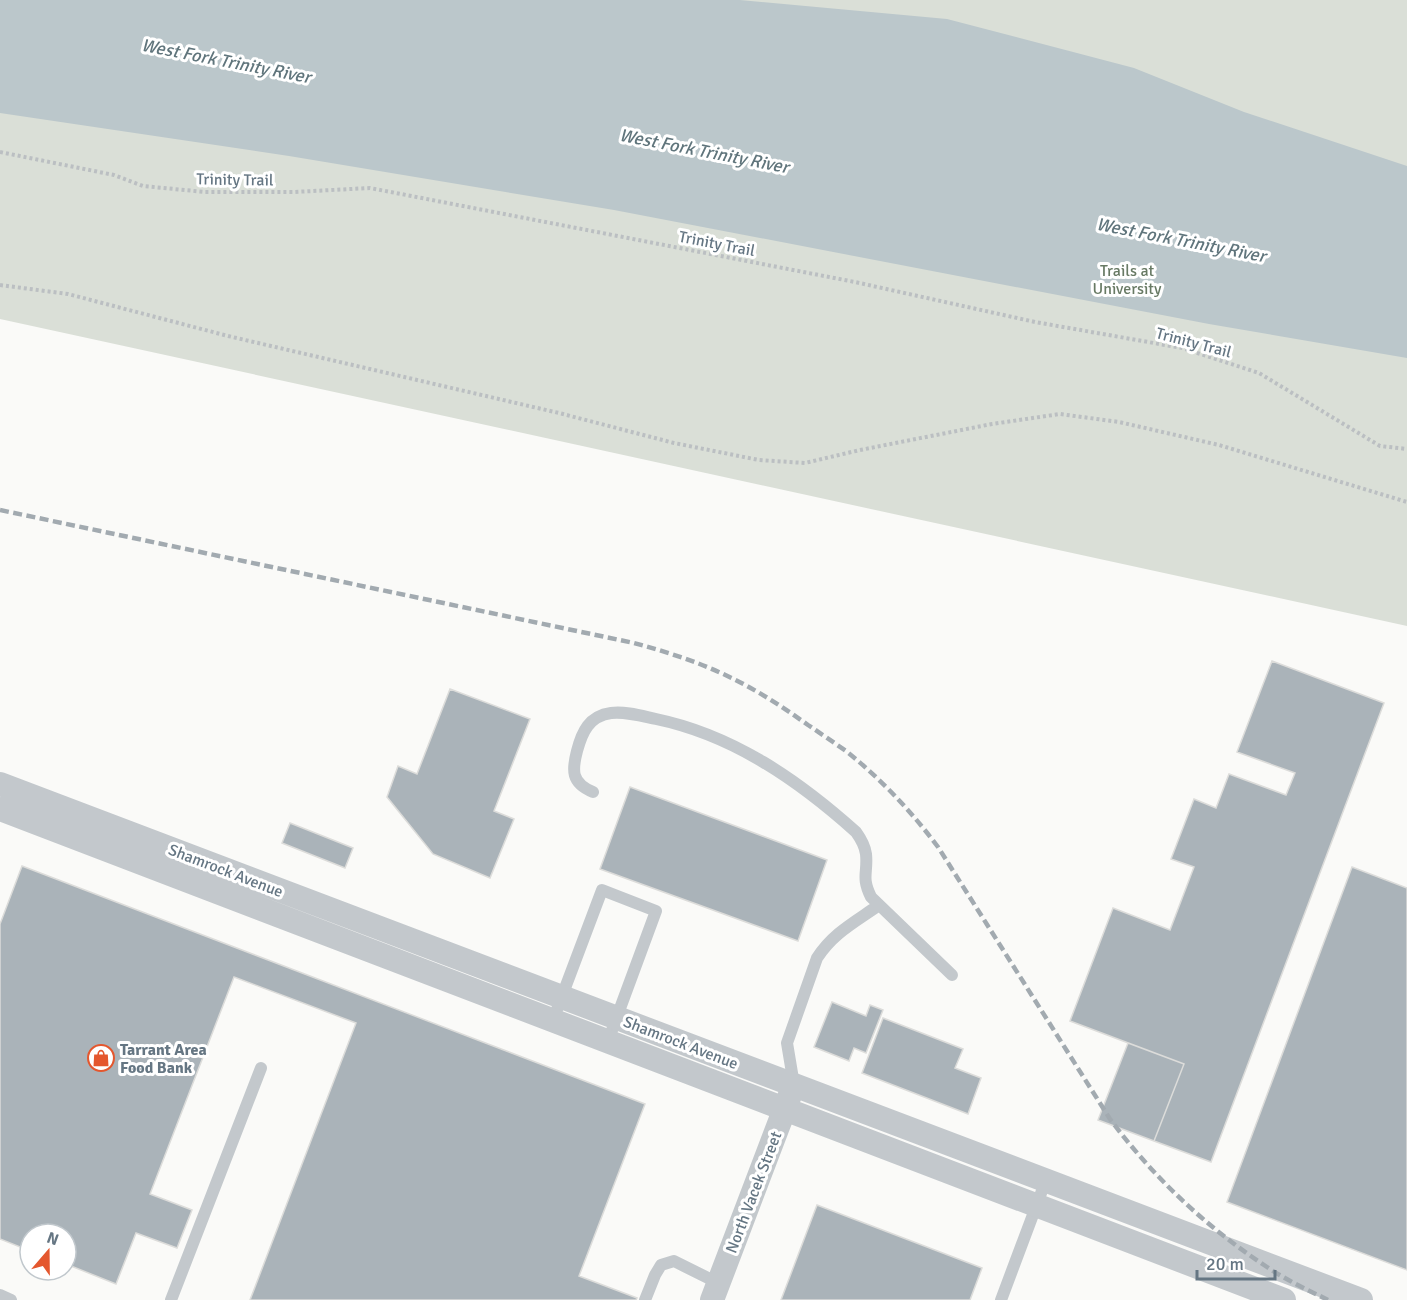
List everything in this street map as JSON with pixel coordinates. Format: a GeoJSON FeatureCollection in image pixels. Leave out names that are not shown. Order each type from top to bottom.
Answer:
{"type":"FeatureCollection","features":[{"type":"Feature","properties":{"kind":"street","name":"Shamrock Avenue"},"geometry":{"type":"LineString","coordinates":[[0,784],[1361,1300]]}},
{"type":"Feature","properties":{"kind":"street","name":"Shamrock Avenue"},"geometry":{"type":"LineString","coordinates":[[0,809],[1284,1300]]}},
{"type":"Feature","properties":{"kind":"street","name":"North Vacek Street"},"geometry":{"type":"LineString","coordinates":[[715,1292],[794,1085]]}},
{"type":"Feature","properties":{"kind":"lane"},"geometry":{"type":"LineString","coordinates":[[593,792],[578,782],[574,769],[581,735],[586,726],[601,715],[616,712],[667,721],[735,746],[764,761],[790,779],[856,832],[866,854],[864,877],[871,897],[952,975]]}},
{"type":"Feature","properties":{"kind":"lane"},"geometry":{"type":"LineString","coordinates":[[553,1020],[602,890],[613,894],[656,911],[608,1041]]}},
{"type":"Feature","properties":{"kind":"lane"},"geometry":{"type":"LineString","coordinates":[[794,1085],[787,1043],[818,958],[824,946],[835,935],[879,906]]}},
{"type":"Feature","properties":{"kind":"lane"},"geometry":{"type":"LineString","coordinates":[[171,1300],[261,1068]]}},
{"type":"Feature","properties":{"kind":"lane"},"geometry":{"type":"LineString","coordinates":[[1001,1300],[1046,1180]]}},
{"type":"Feature","properties":{"kind":"lane"},"geometry":{"type":"LineString","coordinates":[[645,1300],[661,1265],[674,1262],[715,1292]]}},
{"type":"Feature","properties":{"kind":"lane"},"geometry":{"type":"LineString","coordinates":[[0,1295],[11,1300]]}},
{"type":"Feature","properties":{"kind":"path","name":"Trinity Trail"},"geometry":{"type":"LineString","coordinates":[[0,152],[114,175],[143,186],[205,192],[294,192],[370,188],[855,282],[1035,322],[1182,348],[1259,373],[1380,446],[1407,449]]}},
{"type":"Feature","properties":{"kind":"path"},"geometry":{"type":"LineString","coordinates":[[0,285],[68,294],[228,336],[559,412],[674,443],[759,460],[805,463],[981,426],[1060,414],[1119,422],[1218,445],[1407,501]]}},
{"type":"Feature","properties":{"kind":"green space","name":"Trails at University"},"geometry":{"type":"Polygon","coordinates":[[[0,0],[1407,0],[1407,626],[0,319],[0,0]]]}},
{"type":"Feature","properties":{"kind":"water","name":"West Fork Trinity River"},"geometry":{"type":"Polygon","coordinates":[[[0,0],[740,0],[947,19],[1134,68],[1244,112],[1407,166],[1407,358],[1209,324],[614,210],[289,156],[0,113],[0,0]]]}},
{"type":"Feature","properties":{"kind":"building"},"geometry":{"type":"Polygon","coordinates":[[[1272,661],[1384,703],[1211,1162],[1154,1141],[1184,1064],[1070,1021],[1113,908],[1170,930],[1194,867],[1171,859],[1194,799],[1216,808],[1229,774],[1286,795],[1295,773],[1237,752],[1272,661]]]}},
{"type":"Feature","properties":{"kind":"building"},"geometry":{"type":"Polygon","coordinates":[[[450,689],[530,719],[494,811],[514,819],[490,878],[433,854],[387,797],[398,766],[417,774],[450,689]]]}},
{"type":"Feature","properties":{"kind":"building"},"geometry":{"type":"Polygon","coordinates":[[[630,787],[827,860],[798,941],[600,869],[630,787]]]}},
{"type":"Feature","properties":{"kind":"building"},"geometry":{"type":"Polygon","coordinates":[[[290,823],[353,848],[345,868],[282,843],[290,823]]]}},
{"type":"Feature","properties":{"kind":"building","name":"Tarrant Area Food Bank"},"geometry":{"type":"Polygon","coordinates":[[[22,866],[645,1104],[579,1276],[637,1298],[636,1300],[250,1300],[356,1023],[234,977],[150,1194],[192,1210],[177,1248],[136,1233],[116,1284],[78,1269],[78,1222],[18,1222],[18,1246],[0,1239],[0,924],[22,866]]]}},
{"type":"Feature","properties":{"kind":"building"},"geometry":{"type":"Polygon","coordinates":[[[1352,867],[1407,888],[1407,1270],[1227,1202],[1352,867]]]}},
{"type":"Feature","properties":{"kind":"building"},"geometry":{"type":"Polygon","coordinates":[[[832,1002],[866,1016],[870,1005],[883,1010],[866,1053],[854,1048],[849,1061],[814,1047],[832,1002]]]}},
{"type":"Feature","properties":{"kind":"building"},"geometry":{"type":"Polygon","coordinates":[[[883,1018],[963,1049],[955,1068],[981,1078],[968,1114],[862,1073],[883,1018]]]}},
{"type":"Feature","properties":{"kind":"building"},"geometry":{"type":"Polygon","coordinates":[[[1128,1043],[1184,1064],[1154,1141],[1098,1120],[1128,1043]]]}},
{"type":"Feature","properties":{"kind":"building"},"geometry":{"type":"Polygon","coordinates":[[[817,1205],[982,1268],[970,1300],[781,1300],[817,1205]]]}},
{"type":"Feature","properties":{"kind":"railway"},"geometry":{"type":"LineString","coordinates":[[0,510],[634,643],[710,668],[766,697],[846,751],[883,784],[917,821],[938,847],[1110,1119],[1163,1181],[1202,1218],[1245,1252],[1282,1276],[1328,1300]]}},
{"type":"Feature","properties":{"kind":"place","name":"Tarrant Area Food Bank"},"geometry":{"type":"Point","coordinates":[101,1058]}}]}
